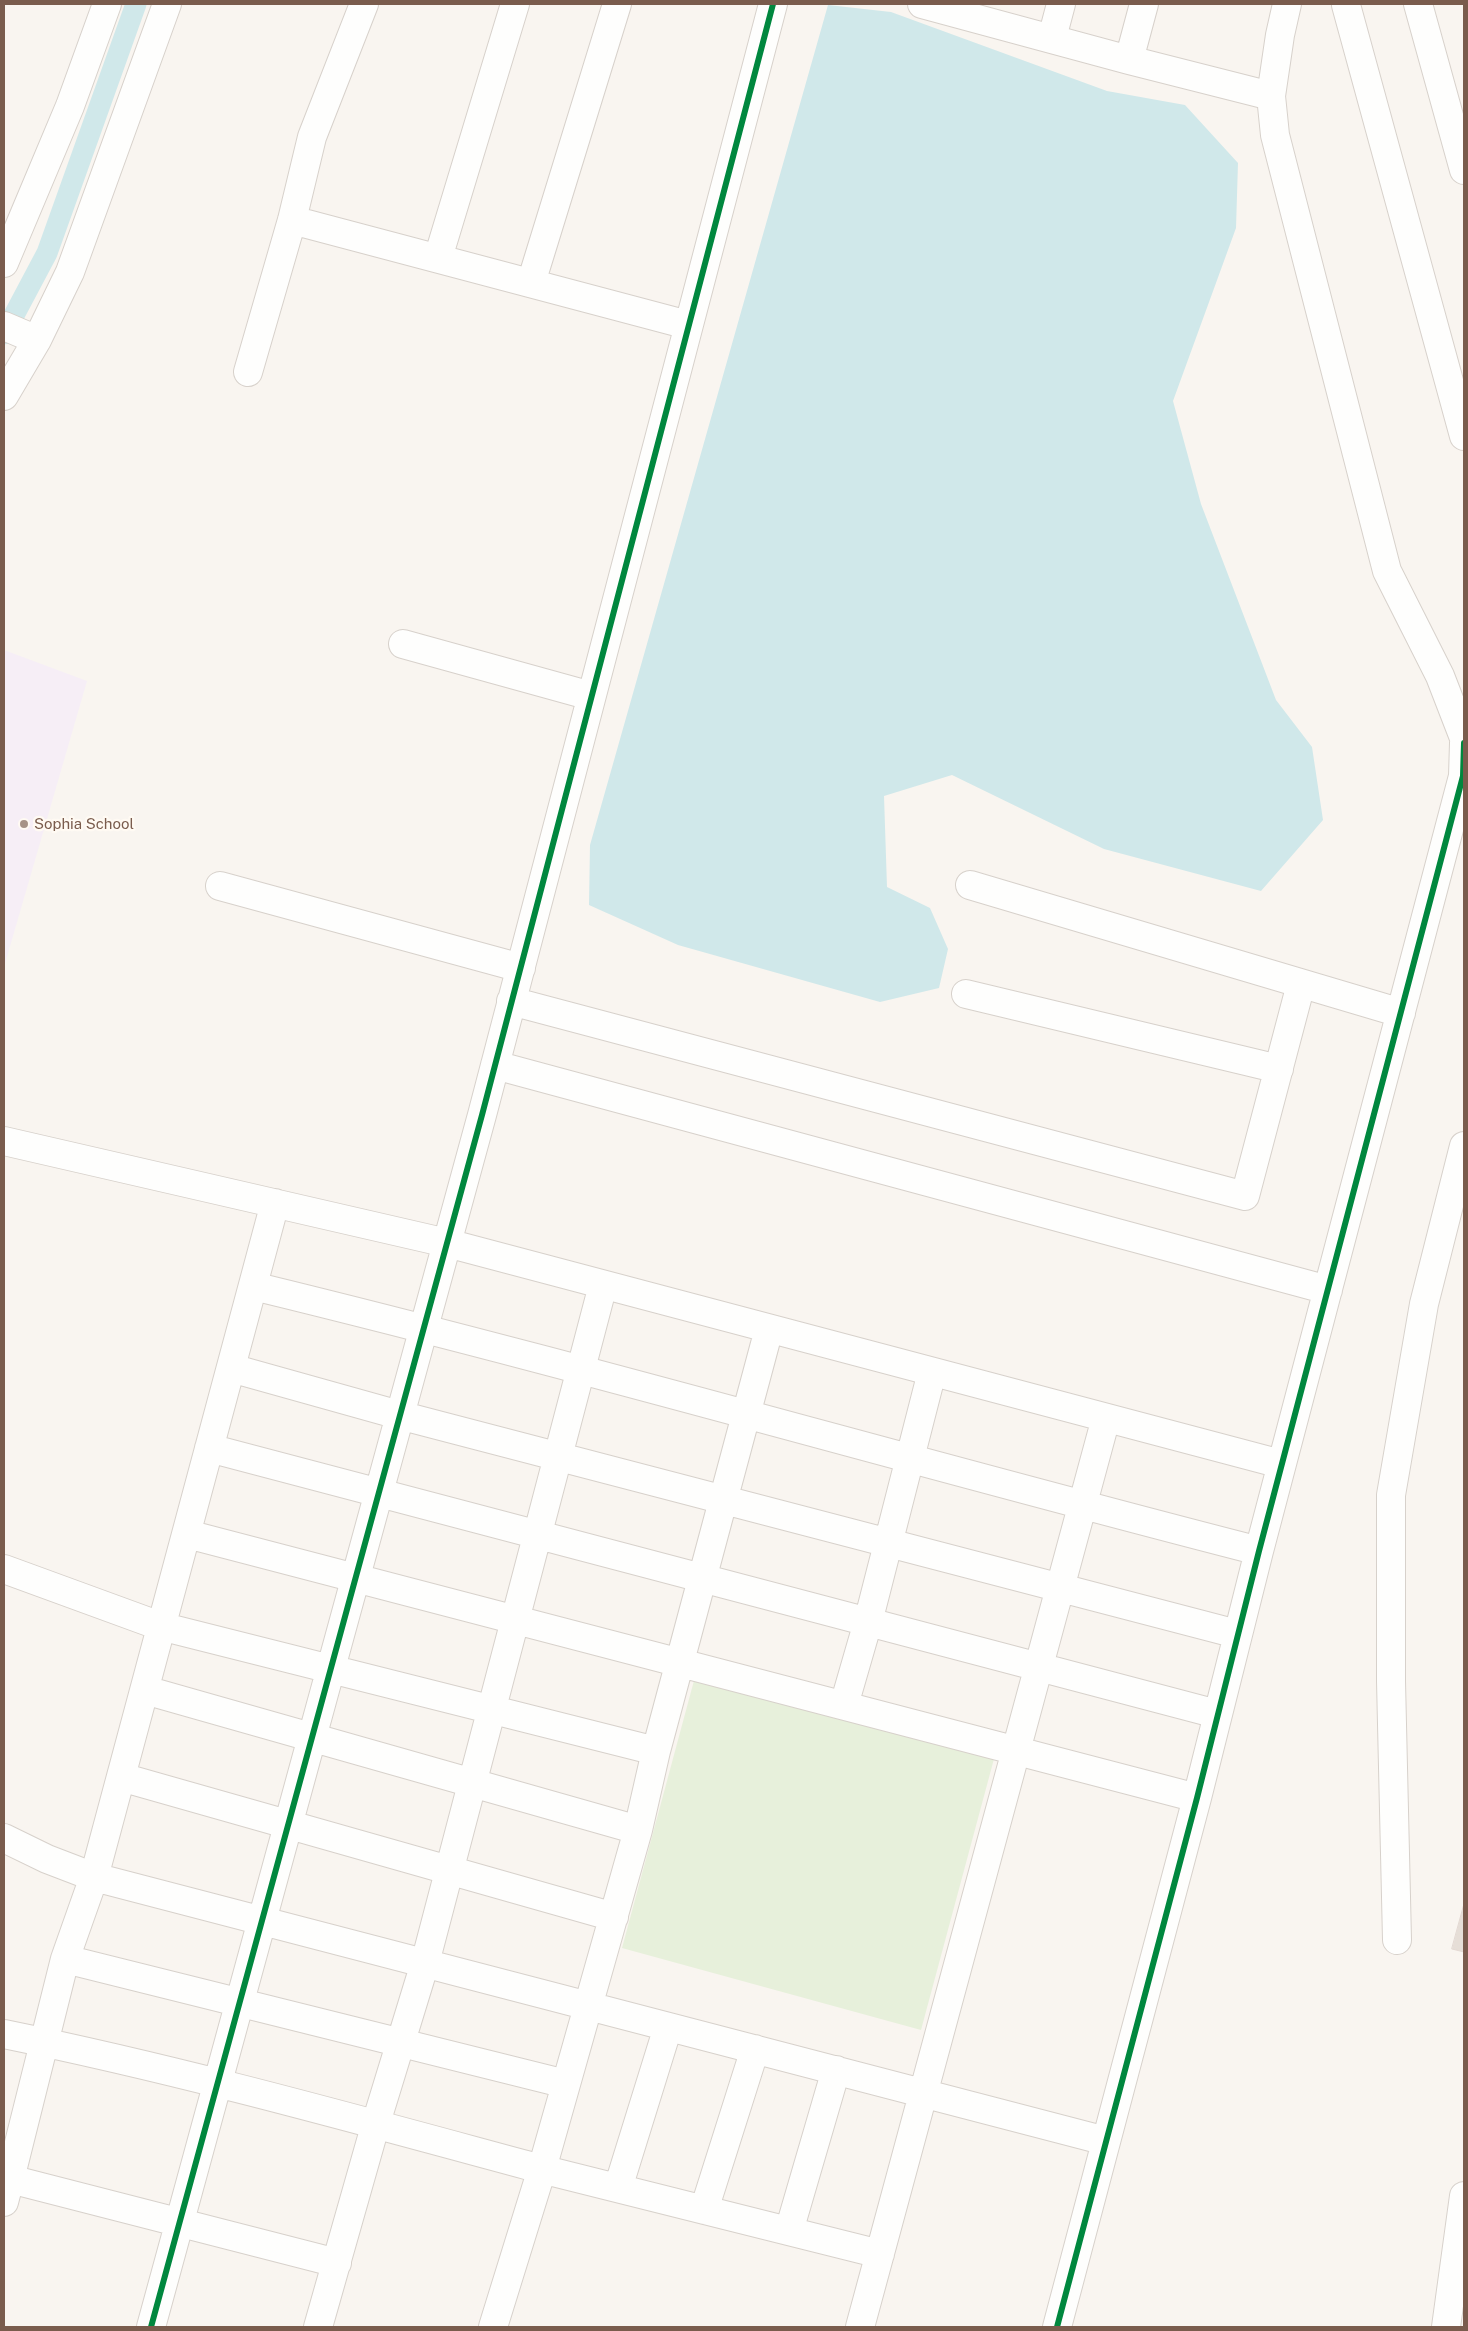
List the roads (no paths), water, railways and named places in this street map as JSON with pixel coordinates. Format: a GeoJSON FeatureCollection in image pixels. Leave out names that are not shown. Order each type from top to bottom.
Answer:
{"type":"FeatureCollection","features":[{"type":"Feature","properties":{"kind":"street"},"geometry":{"type":"LineString","coordinates":[[4,263],[70,106],[107,4]]}},
{"type":"Feature","properties":{"kind":"street"},"geometry":{"type":"LineString","coordinates":[[4,396],[22,333],[70,272],[167,4]]}},
{"type":"Feature","properties":{"kind":"street"},"geometry":{"type":"LineString","coordinates":[[248,372],[292,220],[312,137],[364,4]]}},
{"type":"Feature","properties":{"kind":"street"},"geometry":{"type":"LineString","coordinates":[[438,258],[515,4]]}},
{"type":"Feature","properties":{"kind":"street"},"geometry":{"type":"LineString","coordinates":[[532,283],[617,4]]}},
{"type":"Feature","properties":{"kind":"street"},"geometry":{"type":"LineString","coordinates":[[151,2327],[495,1065],[772,4]]}},
{"type":"Feature","properties":{"kind":"street"},"geometry":{"type":"LineString","coordinates":[[922,4],[1271,96]]}},
{"type":"Feature","properties":{"kind":"street"},"geometry":{"type":"LineString","coordinates":[[1052,38],[1061,4]]}},
{"type":"Feature","properties":{"kind":"street"},"geometry":{"type":"LineString","coordinates":[[1129,60],[1144,4]]}},
{"type":"Feature","properties":{"kind":"street"},"geometry":{"type":"LineString","coordinates":[[1287,4],[1280,35],[1271,96],[1275,135],[1387,571],[1452,677],[1464,738]]}},
{"type":"Feature","properties":{"kind":"street"},"geometry":{"type":"LineString","coordinates":[[1418,4],[1464,170]]}},
{"type":"Feature","properties":{"kind":"street"},"geometry":{"type":"LineString","coordinates":[[1346,5],[1464,436]]}},
{"type":"Feature","properties":{"kind":"street"},"geometry":{"type":"LineString","coordinates":[[292,220],[688,325]]}},
{"type":"Feature","properties":{"kind":"street"},"geometry":{"type":"LineString","coordinates":[[403,644],[591,696]]}},
{"type":"Feature","properties":{"kind":"street"},"geometry":{"type":"LineString","coordinates":[[1057,2327],[1197,1798],[1237,1634],[1464,776],[1464,743]]}},
{"type":"Feature","properties":{"kind":"street"},"geometry":{"type":"LineString","coordinates":[[970,885],[1401,1013]]}},
{"type":"Feature","properties":{"kind":"street"},"geometry":{"type":"LineString","coordinates":[[220,886],[520,968]]}},
{"type":"Feature","properties":{"kind":"street"},"geometry":{"type":"LineString","coordinates":[[511,1001],[1245,1196],[1301,984]]}},
{"type":"Feature","properties":{"kind":"street"},"geometry":{"type":"LineString","coordinates":[[966,994],[1279,1069]]}},
{"type":"Feature","properties":{"kind":"street"},"geometry":{"type":"LineString","coordinates":[[495,1065],[1328,1290]]}},
{"type":"Feature","properties":{"kind":"street"},"geometry":{"type":"LineString","coordinates":[[4,1141],[447,1243],[1282,1464]]}},
{"type":"Feature","properties":{"kind":"street"},"geometry":{"type":"LineString","coordinates":[[1398,1940],[1391,1681],[1391,1495],[1424,1304],[1464,1146]]}},
{"type":"Feature","properties":{"kind":"street"},"geometry":{"type":"LineString","coordinates":[[275,1203],[94,1877],[66,1959],[7,2191],[179,2223],[337,2263]]}},
{"type":"Feature","properties":{"kind":"street"},"geometry":{"type":"LineString","coordinates":[[318,2327],[376,2124],[426,1963],[603,1285]]}},
{"type":"Feature","properties":{"kind":"street"},"geometry":{"type":"LineString","coordinates":[[253,1286],[423,1327],[1082,1506],[1259,1551]]}},
{"type":"Feature","properties":{"kind":"street"},"geometry":{"type":"LineString","coordinates":[[493,2327],[542,2169],[614,1917],[638,1830],[656,1751],[769,1329]]}},
{"type":"Feature","properties":{"kind":"street"},"geometry":{"type":"LineString","coordinates":[[231,1368],[399,1415],[1237,1634]]}},
{"type":"Feature","properties":{"kind":"street"},"geometry":{"type":"LineString","coordinates":[[844,1705],[868,1622],[932,1372]]}},
{"type":"Feature","properties":{"kind":"street"},"geometry":{"type":"LineString","coordinates":[[860,2327],[925,2094],[1106,1418]]}},
{"type":"Feature","properties":{"kind":"street"},"geometry":{"type":"LineString","coordinates":[[209,1448],[1217,1714]]}},
{"type":"Feature","properties":{"kind":"street"},"geometry":{"type":"LineString","coordinates":[[187,1534],[1197,1798]]}},
{"type":"Feature","properties":{"kind":"street"},"geometry":{"type":"LineString","coordinates":[[4,1569],[160,1626],[656,1751]]}},
{"type":"Feature","properties":{"kind":"street"},"geometry":{"type":"LineString","coordinates":[[145,1690],[638,1830]]}},
{"type":"Feature","properties":{"kind":"street"},"geometry":{"type":"LineString","coordinates":[[121,1777],[614,1917]]}},
{"type":"Feature","properties":{"kind":"street"},"geometry":{"type":"LineString","coordinates":[[4,1838],[47,1859],[94,1877],[1106,2141]]}},
{"type":"Feature","properties":{"kind":"street"},"geometry":{"type":"LineString","coordinates":[[66,1959],[566,2084]]}},
{"type":"Feature","properties":{"kind":"street"},"geometry":{"type":"LineString","coordinates":[[618,2188],[668,2026]]}},
{"type":"Feature","properties":{"kind":"street"},"geometry":{"type":"LineString","coordinates":[[4,2034],[217,2083],[542,2169],[880,2254]]}},
{"type":"Feature","properties":{"kind":"street"},"geometry":{"type":"LineString","coordinates":[[704,2210],[754,2049]]}},
{"type":"Feature","properties":{"kind":"street"},"geometry":{"type":"LineString","coordinates":[[789,2231],[836,2070]]}},
{"type":"Feature","properties":{"kind":"street"},"geometry":{"type":"LineString","coordinates":[[1446,2327],[1464,2196]]}},
{"type":"Feature","properties":{"kind":"water"},"geometry":{"type":"Polygon","coordinates":[[[828,5],[891,12],[1107,91],[1185,105],[1238,163],[1236,228],[1173,401],[1201,504],[1276,700],[1312,747],[1323,820],[1261,891],[1104,849],[952,775],[884,796],[887,887],[930,908],[948,949],[939,988],[880,1002],[678,945],[589,905],[590,845],[828,5]]]}},
{"type":"Feature","properties":{"kind":"waterway"},"geometry":{"type":"LineString","coordinates":[[4,334],[47,253],[136,4]]}},
{"type":"Feature","properties":{"kind":"place","name":"Sophia School"},"geometry":{"type":"Point","coordinates":[24,824]}}]}
